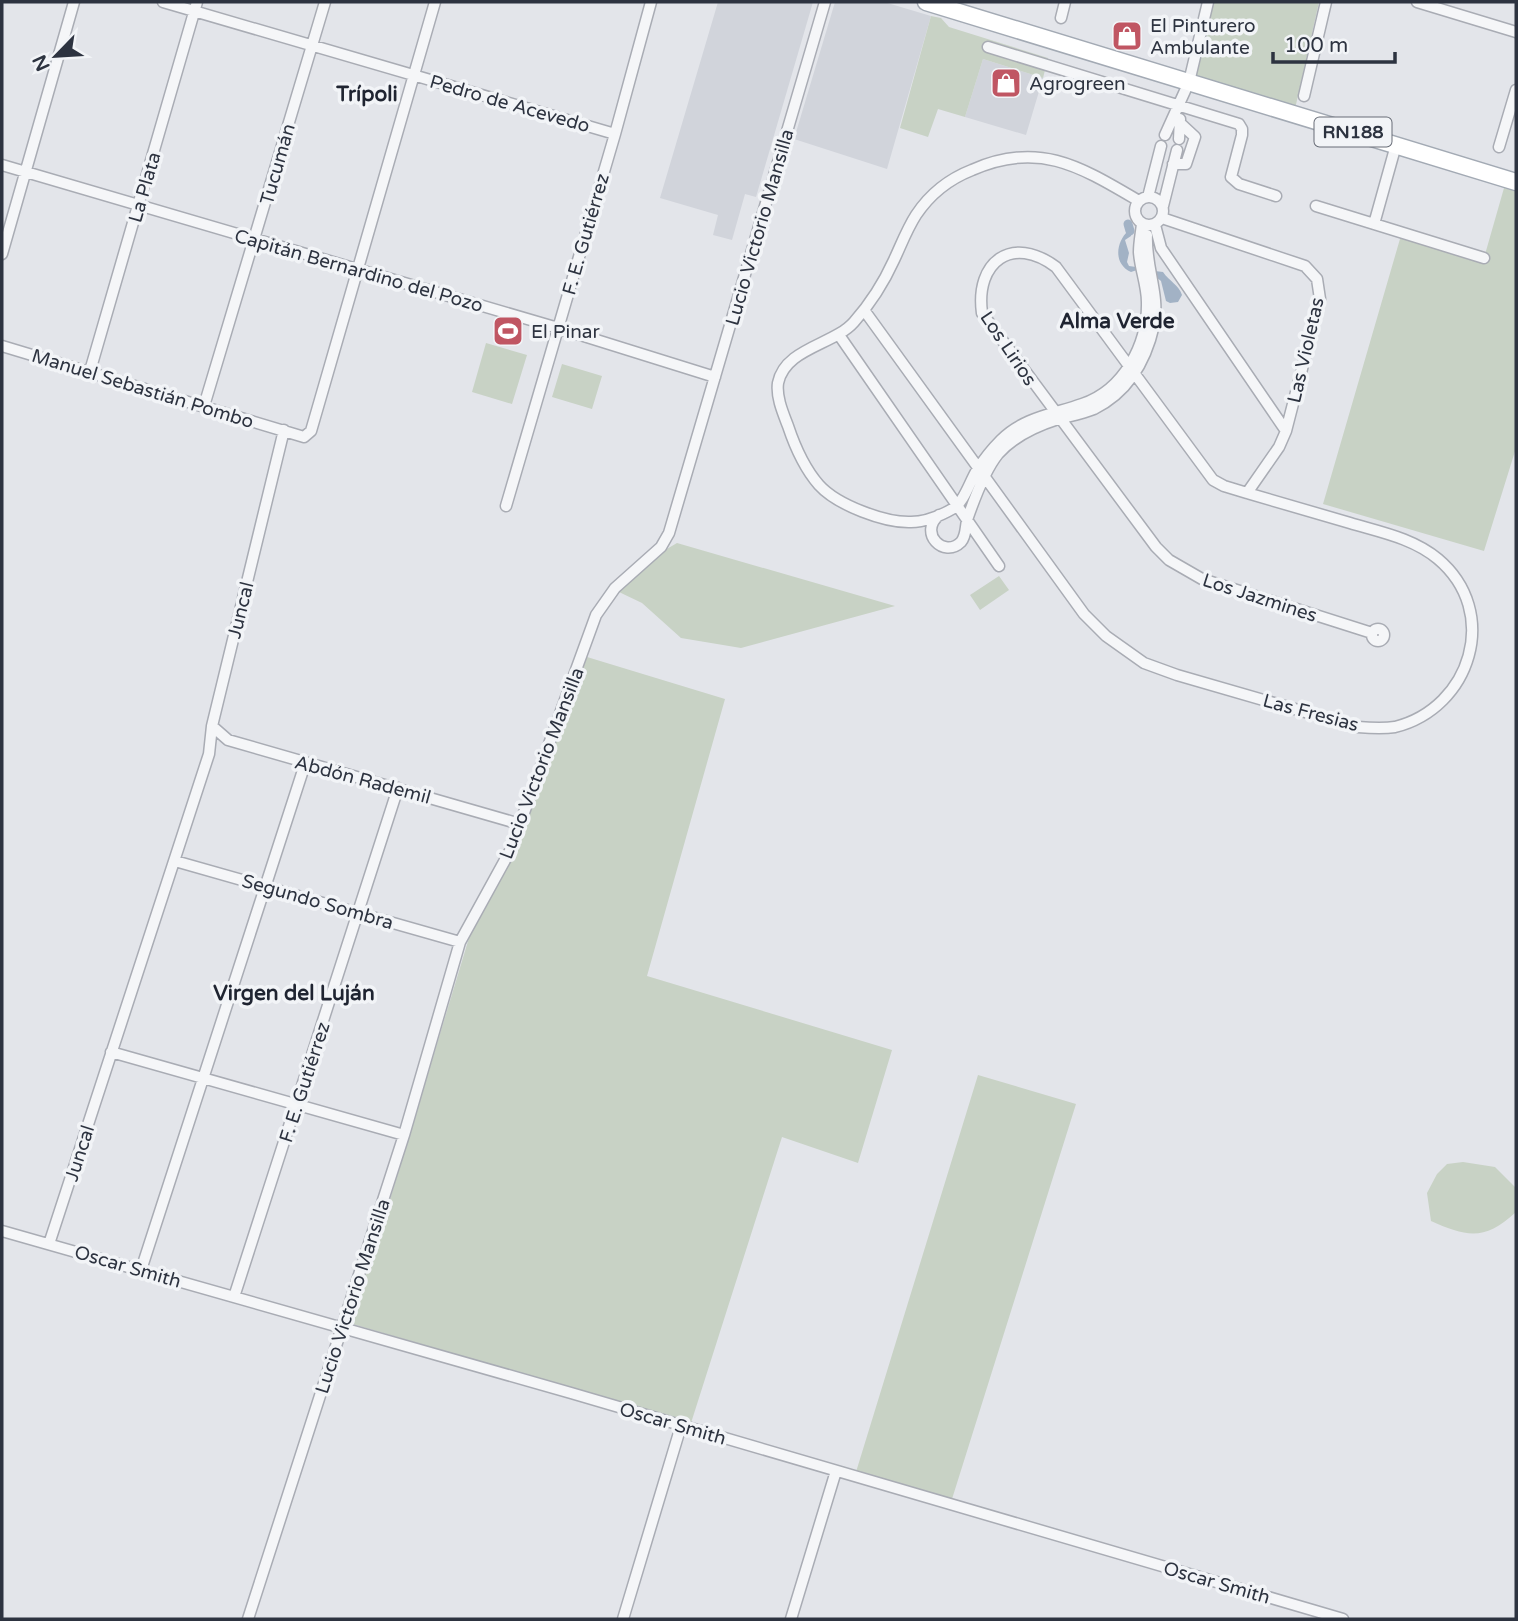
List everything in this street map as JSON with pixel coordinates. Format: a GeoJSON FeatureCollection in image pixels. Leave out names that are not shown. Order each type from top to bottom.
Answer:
{"type":"FeatureCollection","features":[{"type":"Feature","properties":{"kind":"main road","name":"RN188"},"geometry":{"type":"LineString","coordinates":[[926,2],[971,8],[1189,82],[1516,182]]}},
{"type":"Feature","properties":{"kind":"street"},"geometry":{"type":"LineString","coordinates":[[2,254],[74,2]]}},
{"type":"Feature","properties":{"kind":"street","name":"Pedro de Acevedo"},"geometry":{"type":"LineString","coordinates":[[163,2],[196,6],[312,45],[615,134]]}},
{"type":"Feature","properties":{"kind":"street","name":"Tucumán"},"geometry":{"type":"LineString","coordinates":[[204,406],[325,2]]}},
{"type":"Feature","properties":{"kind":"street"},"geometry":{"type":"LineString","coordinates":[[284,430],[304,437],[311,431],[435,2]]}},
{"type":"Feature","properties":{"kind":"street","name":"F. E. Gutiérrez"},"geometry":{"type":"LineString","coordinates":[[506,506],[651,2]]}},
{"type":"Feature","properties":{"kind":"street","name":"Lucio Victorio Mansilla"},"geometry":{"type":"LineString","coordinates":[[248,1619],[404,1135],[460,942],[510,851],[596,615],[615,588],[661,547],[669,533],[825,2]]}},
{"type":"Feature","properties":{"kind":"street"},"geometry":{"type":"LineString","coordinates":[[1061,19],[1065,2]]}},
{"type":"Feature","properties":{"kind":"street"},"geometry":{"type":"LineString","coordinates":[[1165,135],[1189,82],[1208,2]]}},
{"type":"Feature","properties":{"kind":"street"},"geometry":{"type":"LineString","coordinates":[[1304,96],[1326,2]]}},
{"type":"Feature","properties":{"kind":"street"},"geometry":{"type":"LineString","coordinates":[[1417,2],[1516,32]]}},
{"type":"Feature","properties":{"kind":"street","name":"La Plata"},"geometry":{"type":"LineString","coordinates":[[90,372],[196,6]]}},
{"type":"Feature","properties":{"kind":"street"},"geometry":{"type":"LineString","coordinates":[[990,61],[991,48],[1238,124],[1242,135],[1230,174],[1239,184],[1276,196]]}},
{"type":"Feature","properties":{"kind":"street"},"geometry":{"type":"LineString","coordinates":[[1032,75],[1036,62]]}},
{"type":"Feature","properties":{"kind":"street"},"geometry":{"type":"LineString","coordinates":[[1499,146],[1516,90]]}},
{"type":"Feature","properties":{"kind":"street"},"geometry":{"type":"LineString","coordinates":[[1178,106],[1181,124],[1179,139]]}},
{"type":"Feature","properties":{"kind":"street"},"geometry":{"type":"LineString","coordinates":[[1173,164],[1186,164],[1195,137],[1181,124]]}},
{"type":"Feature","properties":{"kind":"street"},"geometry":{"type":"LineString","coordinates":[[1374,223],[1396,145]]}},
{"type":"Feature","properties":{"kind":"street"},"geometry":{"type":"LineString","coordinates":[[1161,146],[1143,199],[1135,214],[1152,223],[1161,248],[1286,431]]}},
{"type":"Feature","properties":{"kind":"street"},"geometry":{"type":"LineString","coordinates":[[1163,206],[1155,198],[1143,199],[1058,160],[1035,157],[994,160],[941,186],[917,213],[883,282],[852,325],[839,335],[793,359],[782,371],[777,386],[780,404],[805,465],[820,486],[847,505],[900,522],[913,523],[941,514],[957,506],[990,451],[1023,423],[1094,409],[1124,388],[1132,368],[1143,359],[1154,325],[1156,302],[1146,248],[1152,223],[1163,206],[1177,150]]}},
{"type":"Feature","properties":{"kind":"street","name":"Capitán Bernardino del Pozo"},"geometry":{"type":"LineString","coordinates":[[2,165],[558,328],[715,377]]}},
{"type":"Feature","properties":{"kind":"street"},"geometry":{"type":"LineString","coordinates":[[1316,206],[1484,258]]}},
{"type":"Feature","properties":{"kind":"street","name":"Las Violetas"},"geometry":{"type":"LineString","coordinates":[[1152,223],[1305,267],[1317,279],[1320,299],[1286,431],[1279,447],[1247,493]]}},
{"type":"Feature","properties":{"kind":"street","name":"Los Lirios"},"geometry":{"type":"LineString","coordinates":[[1057,415],[982,313],[982,282],[993,264],[1000,259],[1023,251],[1041,256],[1056,267],[1132,368]]}},
{"type":"Feature","properties":{"kind":"street","name":"Las Fresias"},"geometry":{"type":"LineString","coordinates":[[864,310],[1084,614],[1106,636],[1144,663],[1357,727],[1379,729],[1395,726],[1421,717],[1441,703],[1455,688],[1466,666],[1472,637],[1471,614],[1452,573],[1438,559],[1410,541],[1224,486],[1213,480],[1132,368]]}},
{"type":"Feature","properties":{"kind":"street"},"geometry":{"type":"LineString","coordinates":[[839,335],[966,523]]}},
{"type":"Feature","properties":{"kind":"street","name":"Manuel Sebastián Pombo"},"geometry":{"type":"LineString","coordinates":[[2,346],[284,430]]}},
{"type":"Feature","properties":{"kind":"street"},"geometry":{"type":"LineString","coordinates":[[999,566],[966,523],[958,515],[941,514],[932,523],[931,535],[943,547],[960,543],[966,523],[997,455],[1027,431],[1057,415]]}},
{"type":"Feature","properties":{"kind":"street","name":"Los Jazmines"},"geometry":{"type":"LineString","coordinates":[[1057,415],[1156,547],[1170,560],[1202,579],[1372,633]]}},
{"type":"Feature","properties":{"kind":"street","name":"Juncal"},"geometry":{"type":"LineString","coordinates":[[49,1244],[209,754],[212,726],[284,430]]}},
{"type":"Feature","properties":{"kind":"street","name":"Abdón Rademil"},"geometry":{"type":"LineString","coordinates":[[212,726],[228,740],[520,824]]}},
{"type":"Feature","properties":{"kind":"street"},"geometry":{"type":"LineString","coordinates":[[141,1270],[305,764]]}},
{"type":"Feature","properties":{"kind":"street","name":"F. E. Gutiérrez"},"geometry":{"type":"LineString","coordinates":[[234,1297],[398,788]]}},
{"type":"Feature","properties":{"kind":"street","name":"Segundo Sombra"},"geometry":{"type":"LineString","coordinates":[[175,861],[460,942]]}},
{"type":"Feature","properties":{"kind":"street"},"geometry":{"type":"LineString","coordinates":[[111,1052],[404,1135]]}},
{"type":"Feature","properties":{"kind":"street","name":"Oscar Smith"},"geometry":{"type":"LineString","coordinates":[[2,1231],[1343,1619]]}},
{"type":"Feature","properties":{"kind":"street"},"geometry":{"type":"LineString","coordinates":[[623,1619],[681,1426]]}},
{"type":"Feature","properties":{"kind":"street"},"geometry":{"type":"LineString","coordinates":[[791,1619],[836,1471]]}},
{"type":"Feature","properties":{"kind":"shaded area"},"geometry":{"type":"Polygon","coordinates":[[[718,2],[813,2],[756,197],[745,194],[732,240],[713,235],[718,215],[660,198],[718,2]]]}},
{"type":"Feature","properties":{"kind":"shaded area"},"geometry":{"type":"Polygon","coordinates":[[[835,2],[884,2],[931,16],[887,169],[794,139],[835,2]]]}},
{"type":"Feature","properties":{"kind":"shaded area"},"geometry":{"type":"Polygon","coordinates":[[[1213,2],[1319,2],[1295,109],[1196,77],[1213,2]]]}},
{"type":"Feature","properties":{"kind":"shaded area"},"geometry":{"type":"Polygon","coordinates":[[[931,16],[941,18],[949,27],[1048,58],[1043,78],[983,59],[965,117],[938,109],[928,137],[900,128],[931,16]]]}},
{"type":"Feature","properties":{"kind":"shaded area"},"geometry":{"type":"Polygon","coordinates":[[[983,59],[1043,78],[1026,135],[965,117],[983,59]]]}},
{"type":"Feature","properties":{"kind":"shaded area"},"geometry":{"type":"Polygon","coordinates":[[[1504,188],[1516,191],[1516,448],[1484,551],[1323,504],[1402,232],[1484,258],[1504,188]]]}},
{"type":"Feature","properties":{"kind":"shaded area"},"geometry":{"type":"Polygon","coordinates":[[[486,343],[527,355],[512,404],[472,392],[486,343]]]}},
{"type":"Feature","properties":{"kind":"shaded area"},"geometry":{"type":"Polygon","coordinates":[[[562,364],[602,376],[592,409],[552,397],[562,364]]]}},
{"type":"Feature","properties":{"kind":"shaded area"},"geometry":{"type":"Polygon","coordinates":[[[677,543],[895,606],[741,648],[681,638],[642,603],[619,592],[660,553],[677,543]]]}},
{"type":"Feature","properties":{"kind":"shaded area"},"geometry":{"type":"Polygon","coordinates":[[[999,576],[1009,590],[980,610],[970,595],[999,576]]]}},
{"type":"Feature","properties":{"kind":"shaded area"},"geometry":{"type":"Polygon","coordinates":[[[587,657],[725,699],[647,976],[892,1050],[858,1163],[782,1137],[691,1423],[349,1323],[385,1216],[472,928],[518,846],[587,657]]]}},
{"type":"Feature","properties":{"kind":"shaded area"},"geometry":{"type":"Polygon","coordinates":[[[978,1075],[1076,1104],[952,1499],[856,1472],[978,1075]]]}},
{"type":"Feature","properties":{"kind":"shaded area"},"geometry":{"type":"Polygon","coordinates":[[[1463,1162],[1495,1167],[1516,1188],[1516,1212],[1485,1232],[1466,1233],[1431,1221],[1427,1193],[1437,1174],[1447,1164],[1463,1162]]]}},
{"type":"Feature","properties":{"kind":"water"},"geometry":{"type":"Polygon","coordinates":[[[1128,231],[1132,231],[1131,236],[1125,240],[1129,253],[1127,262],[1137,270],[1131,272],[1121,264],[1118,253],[1121,241],[1128,231]]]}},
{"type":"Feature","properties":{"kind":"water"},"geometry":{"type":"Polygon","coordinates":[[[1155,271],[1163,272],[1179,288],[1182,295],[1178,302],[1166,301],[1161,281],[1156,277],[1155,271]]]}},
{"type":"Feature","properties":{"kind":"waterway"},"geometry":{"type":"LineString","coordinates":[[1128,224],[1130,231]]}},
{"type":"Feature","properties":{"kind":"place","name":"El Pinturero Ambulante"},"geometry":{"type":"Point","coordinates":[1127,36]}},
{"type":"Feature","properties":{"kind":"place","name":"Agrogreen"},"geometry":{"type":"Point","coordinates":[1006,83]}},
{"type":"Feature","properties":{"kind":"place","name":"El Pinar"},"geometry":{"type":"Point","coordinates":[508,331]}},
{"type":"Feature","properties":{"kind":"district","name":"Trípoli"},"geometry":{"type":"Point","coordinates":[367,94]}},
{"type":"Feature","properties":{"kind":"district","name":"Alma Verde"},"geometry":{"type":"Point","coordinates":[1117,321]}},
{"type":"Feature","properties":{"kind":"district","name":"Virgen del Luján"},"geometry":{"type":"Point","coordinates":[294,993]}}]}
